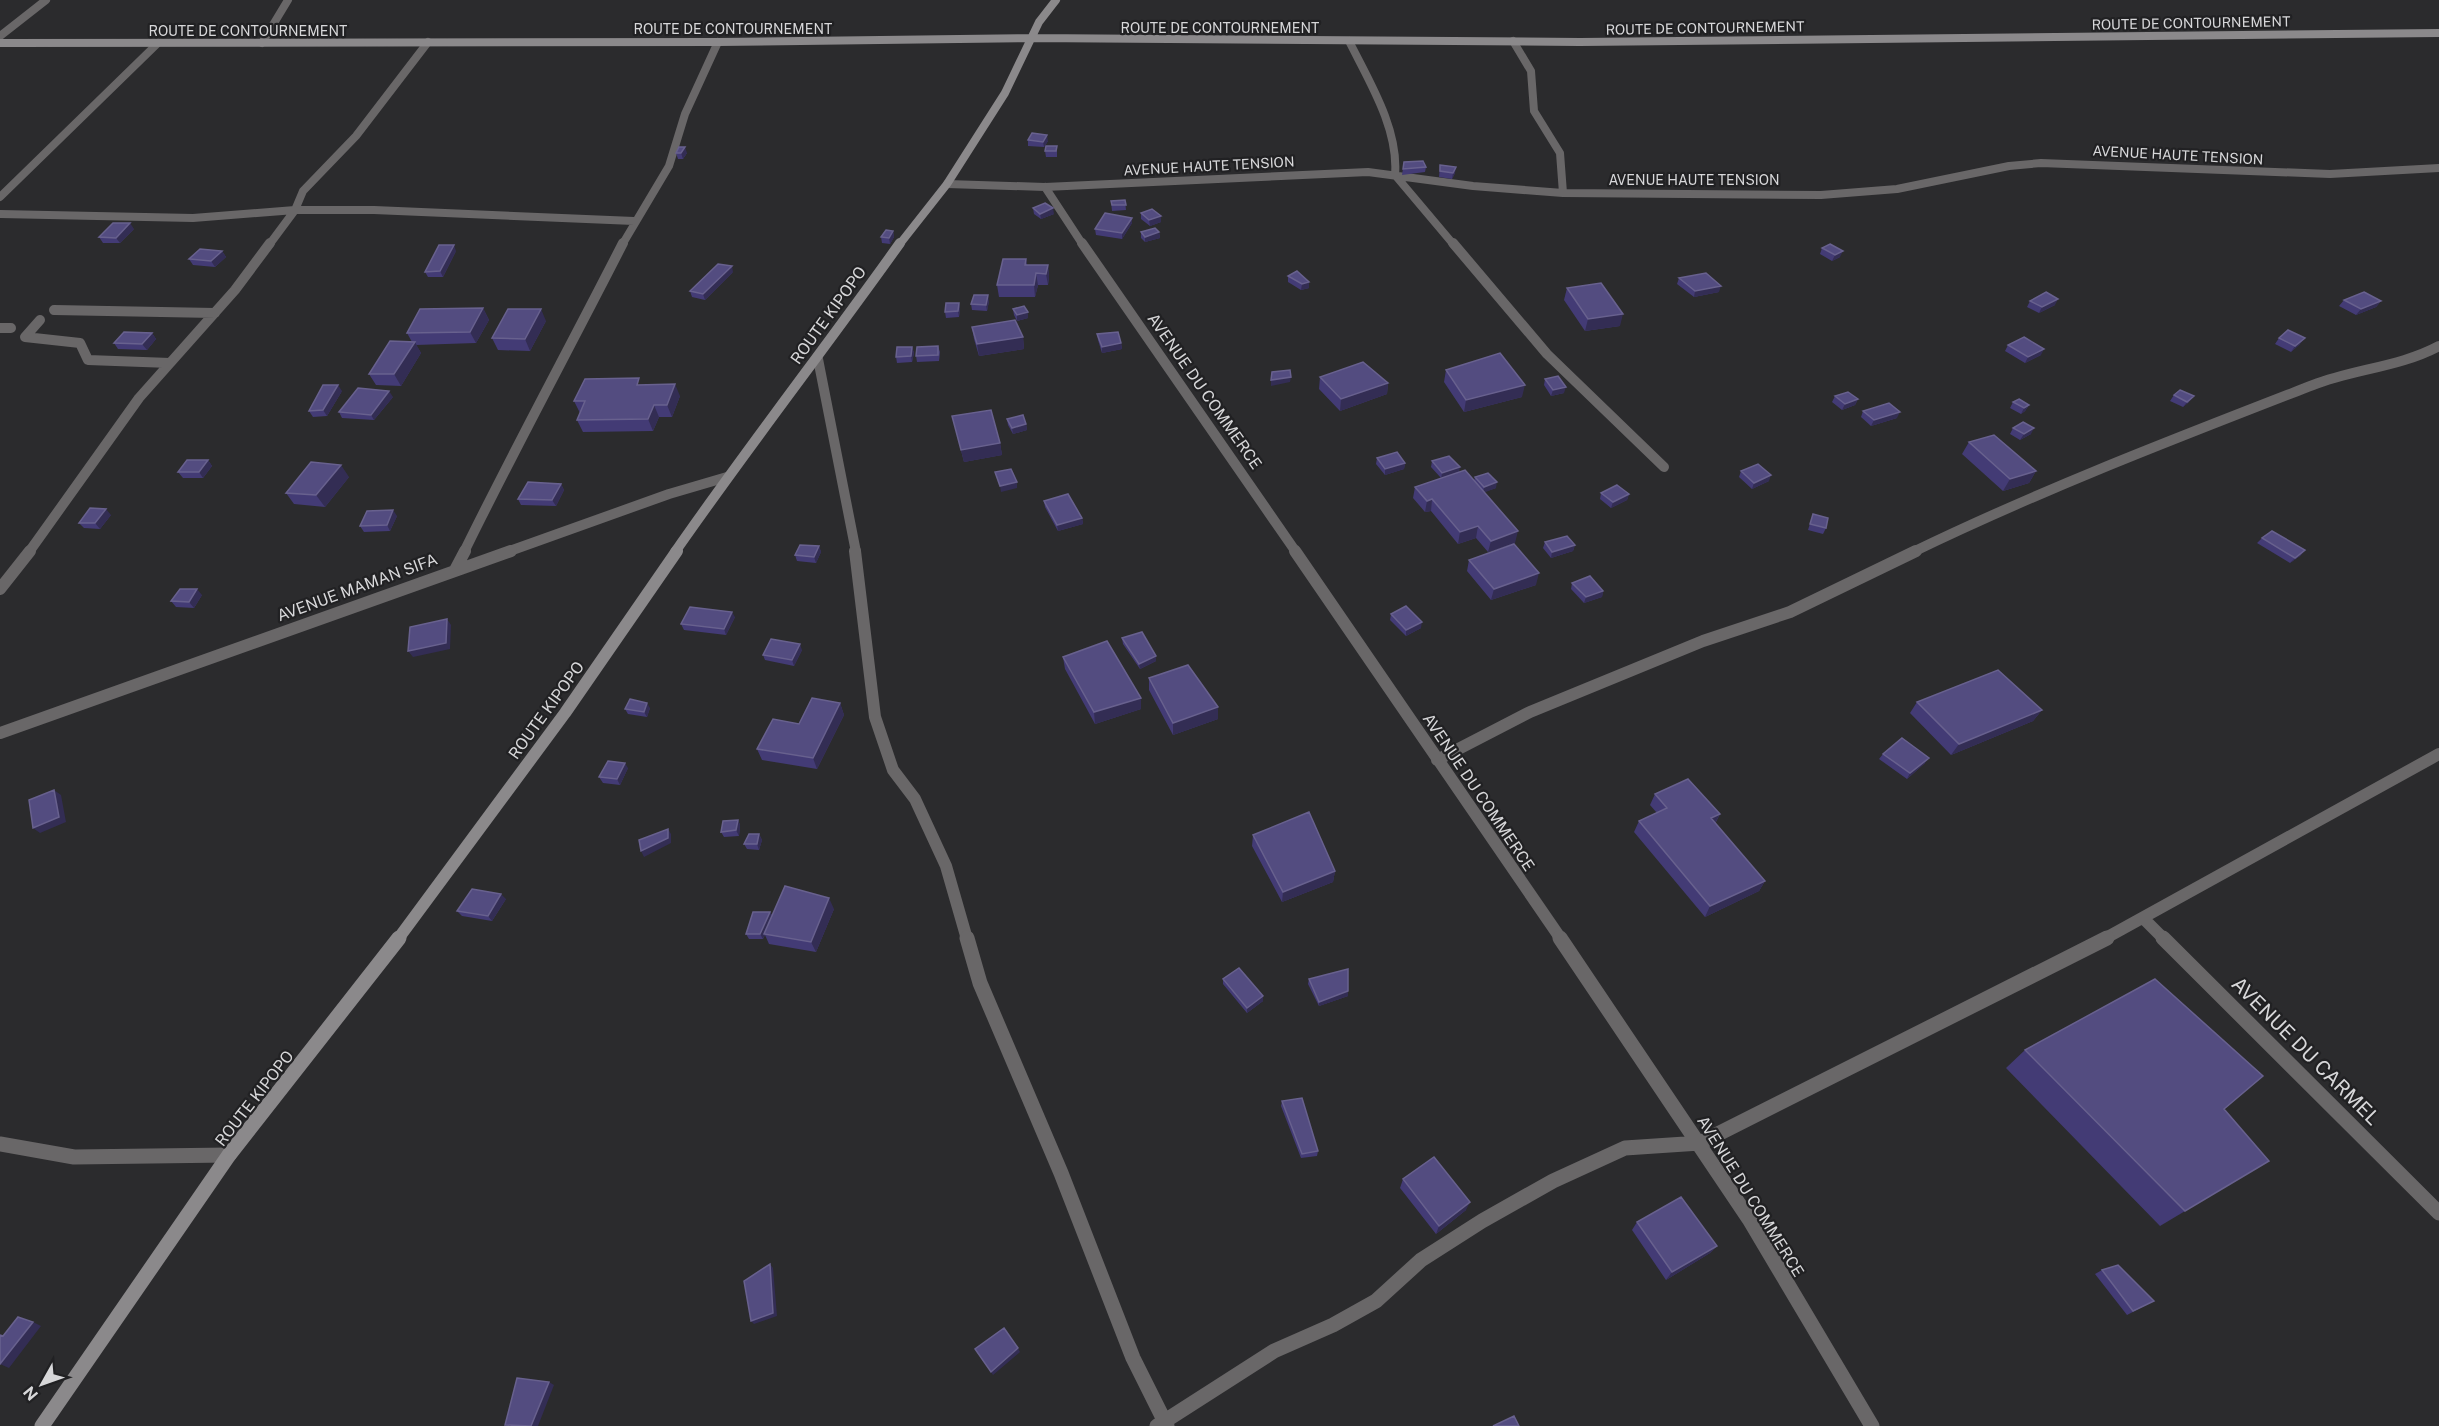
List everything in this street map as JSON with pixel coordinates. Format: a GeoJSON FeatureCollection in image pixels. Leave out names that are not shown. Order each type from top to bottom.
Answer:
{"type":"FeatureCollection","features":[{"type":"Feature","properties":{"kind":"street"},"geometry":{"type":"LineString","coordinates":[[0,36],[46,0]]}},
{"type":"Feature","properties":{"kind":"street"},"geometry":{"type":"LineString","coordinates":[[262,44],[288,0]]}},
{"type":"Feature","properties":{"kind":"street","name":"ROUTE KIPOPO"},"geometry":{"type":"LineString","coordinates":[[42,1426],[229,1155],[376,969],[565,713],[727,477],[818,359],[917,219],[947,184],[1009,86],[1039,22],[1056,0]]}},
{"type":"Feature","properties":{"kind":"street","name":"ROUTE DE CONTOURNEMENT"},"geometry":{"type":"LineString","coordinates":[[0,43],[718,42],[1031,38],[1513,41],[2439,33]]}},
{"type":"Feature","properties":{"kind":"street"},"geometry":{"type":"LineString","coordinates":[[1349,41],[1373,88],[1397,154],[1395,175],[1547,354],[1664,467]]}},
{"type":"Feature","properties":{"kind":"street"},"geometry":{"type":"LineString","coordinates":[[1513,41],[1531,71],[1534,111],[1560,153],[1563,193]]}},
{"type":"Feature","properties":{"kind":"street"},"geometry":{"type":"LineString","coordinates":[[0,589],[55,519],[126,415],[215,313],[295,210],[303,191],[356,136],[428,42]]}},
{"type":"Feature","properties":{"kind":"street"},"geometry":{"type":"LineString","coordinates":[[455,570],[526,425],[564,359],[634,221],[669,166],[685,114],[718,42]]}},
{"type":"Feature","properties":{"kind":"street"},"geometry":{"type":"LineString","coordinates":[[0,197],[158,43]]}},
{"type":"Feature","properties":{"kind":"street","name":"AVENUE HAUTE TENSION"},"geometry":{"type":"LineString","coordinates":[[947,184],[1045,187],[1334,172],[1395,175],[1473,186],[1563,193],[1850,194],[1897,189],[2025,164],[2061,163],[2318,174],[2439,168]]}},
{"type":"Feature","properties":{"kind":"street","name":"AVENUE DU COMMERCE"},"geometry":{"type":"LineString","coordinates":[[1045,187],[1115,294],[1157,348],[1700,1143],[1749,1219],[1872,1426]]}},
{"type":"Feature","properties":{"kind":"street"},"geometry":{"type":"LineString","coordinates":[[0,214],[193,218],[295,210],[374,210],[634,221]]}},
{"type":"Feature","properties":{"kind":"street"},"geometry":{"type":"LineString","coordinates":[[54,310],[215,313]]}},
{"type":"Feature","properties":{"kind":"street"},"geometry":{"type":"LineString","coordinates":[[40,320],[26,333],[25,337],[80,343],[88,360],[170,363]]}},
{"type":"Feature","properties":{"kind":"street"},"geometry":{"type":"LineString","coordinates":[[0,328],[11,328]]}},
{"type":"Feature","properties":{"kind":"street"},"geometry":{"type":"LineString","coordinates":[[1437,760],[1530,712],[1703,641],[1790,612],[1944,537],[2149,449],[2322,382],[2418,357],[2439,346]]}},
{"type":"Feature","properties":{"kind":"street"},"geometry":{"type":"LineString","coordinates":[[818,359],[860,575],[875,717],[893,770],[915,799],[946,866],[980,983],[1061,1173],[1133,1358],[1163,1425],[1274,1351],[1376,1301],[1421,1260],[1482,1221],[1553,1181],[1625,1148],[1700,1143],[2144,919],[2439,754]]}},
{"type":"Feature","properties":{"kind":"street","name":"AVENUE MAMAN SIFA"},"geometry":{"type":"LineString","coordinates":[[0,733],[669,494],[727,477]]}},
{"type":"Feature","properties":{"kind":"street","name":"AVENUE DU CARMEL"},"geometry":{"type":"LineString","coordinates":[[2144,919],[2439,1213]]}},
{"type":"Feature","properties":{"kind":"street"},"geometry":{"type":"LineString","coordinates":[[0,1144],[74,1156],[229,1155]]}},
{"type":"Feature","properties":{"kind":"building"},"geometry":{"type":"Polygon","coordinates":[[[1032,133],[1047,135],[1043,142],[1028,140],[1032,133]]]}},
{"type":"Feature","properties":{"kind":"building"},"geometry":{"type":"Polygon","coordinates":[[[1046,146],[1057,146],[1056,151],[1045,151],[1046,146]]]}},
{"type":"Feature","properties":{"kind":"building"},"geometry":{"type":"Polygon","coordinates":[[[679,147],[685,147],[681,153],[676,153],[679,147]]]}},
{"type":"Feature","properties":{"kind":"building"},"geometry":{"type":"Polygon","coordinates":[[[1423,161],[1426,167],[1403,169],[1404,162],[1423,161]]]}},
{"type":"Feature","properties":{"kind":"building"},"geometry":{"type":"Polygon","coordinates":[[[1440,165],[1456,167],[1453,173],[1440,171],[1440,165]]]}},
{"type":"Feature","properties":{"kind":"building"},"geometry":{"type":"Polygon","coordinates":[[[1125,200],[1126,205],[1112,205],[1111,201],[1125,200]]]}},
{"type":"Feature","properties":{"kind":"building"},"geometry":{"type":"Polygon","coordinates":[[[1045,203],[1053,208],[1040,214],[1033,208],[1045,203]]]}},
{"type":"Feature","properties":{"kind":"building"},"geometry":{"type":"Polygon","coordinates":[[[1152,209],[1161,216],[1149,220],[1141,213],[1152,209]]]}},
{"type":"Feature","properties":{"kind":"building"},"geometry":{"type":"Polygon","coordinates":[[[1105,213],[1132,218],[1122,233],[1095,229],[1105,213]]]}},
{"type":"Feature","properties":{"kind":"building"},"geometry":{"type":"Polygon","coordinates":[[[113,223],[130,223],[116,238],[99,237],[113,223]]]}},
{"type":"Feature","properties":{"kind":"building"},"geometry":{"type":"Polygon","coordinates":[[[1155,228],[1159,232],[1145,237],[1141,232],[1155,228]]]}},
{"type":"Feature","properties":{"kind":"building"},"geometry":{"type":"Polygon","coordinates":[[[886,230],[893,231],[889,238],[881,237],[886,230]]]}},
{"type":"Feature","properties":{"kind":"building"},"geometry":{"type":"Polygon","coordinates":[[[1830,244],[1843,251],[1835,255],[1822,248],[1830,244]]]}},
{"type":"Feature","properties":{"kind":"building"},"geometry":{"type":"Polygon","coordinates":[[[439,245],[454,245],[440,271],[425,272],[439,245]]]}},
{"type":"Feature","properties":{"kind":"building"},"geometry":{"type":"Polygon","coordinates":[[[200,249],[222,251],[211,261],[189,259],[200,249]]]}},
{"type":"Feature","properties":{"kind":"building"},"geometry":{"type":"Polygon","coordinates":[[[1003,259],[1026,259],[1025,265],[1048,265],[1046,274],[1036,273],[1034,285],[997,285],[1003,259]]]}},
{"type":"Feature","properties":{"kind":"building"},"geometry":{"type":"Polygon","coordinates":[[[718,264],[732,266],[703,294],[690,291],[718,264]]]}},
{"type":"Feature","properties":{"kind":"building"},"geometry":{"type":"Polygon","coordinates":[[[1297,271],[1309,282],[1302,284],[1288,276],[1297,271]]]}},
{"type":"Feature","properties":{"kind":"building"},"geometry":{"type":"Polygon","coordinates":[[[1706,273],[1721,286],[1695,291],[1679,278],[1706,273]]]}},
{"type":"Feature","properties":{"kind":"building"},"geometry":{"type":"Polygon","coordinates":[[[1601,283],[1623,314],[1588,319],[1567,288],[1601,283]]]}},
{"type":"Feature","properties":{"kind":"building"},"geometry":{"type":"Polygon","coordinates":[[[2046,292],[2058,299],[2042,307],[2030,301],[2046,292]]]}},
{"type":"Feature","properties":{"kind":"building"},"geometry":{"type":"Polygon","coordinates":[[[2364,292],[2381,301],[2361,309],[2344,300],[2364,292]]]}},
{"type":"Feature","properties":{"kind":"building"},"geometry":{"type":"Polygon","coordinates":[[[974,295],[988,295],[986,305],[971,304],[974,295]]]}},
{"type":"Feature","properties":{"kind":"building"},"geometry":{"type":"Polygon","coordinates":[[[946,303],[959,303],[958,311],[945,312],[946,303]]]}},
{"type":"Feature","properties":{"kind":"building"},"geometry":{"type":"Polygon","coordinates":[[[1024,306],[1028,312],[1017,315],[1013,309],[1024,306]]]}},
{"type":"Feature","properties":{"kind":"building"},"geometry":{"type":"Polygon","coordinates":[[[483,308],[470,332],[407,333],[420,309],[483,308]]]}},
{"type":"Feature","properties":{"kind":"building"},"geometry":{"type":"Polygon","coordinates":[[[508,309],[541,309],[525,339],[492,338],[508,309]]]}},
{"type":"Feature","properties":{"kind":"building"},"geometry":{"type":"Polygon","coordinates":[[[1015,320],[1023,337],[977,344],[972,327],[1015,320]]]}},
{"type":"Feature","properties":{"kind":"building"},"geometry":{"type":"Polygon","coordinates":[[[2288,330],[2305,338],[2295,346],[2279,338],[2288,330]]]}},
{"type":"Feature","properties":{"kind":"building"},"geometry":{"type":"Polygon","coordinates":[[[124,332],[152,333],[142,344],[114,343],[124,332]]]}},
{"type":"Feature","properties":{"kind":"building"},"geometry":{"type":"Polygon","coordinates":[[[1118,332],[1121,343],[1102,347],[1097,334],[1118,332]]]}},
{"type":"Feature","properties":{"kind":"building"},"geometry":{"type":"Polygon","coordinates":[[[2024,337],[2044,349],[2028,357],[2008,345],[2024,337]]]}},
{"type":"Feature","properties":{"kind":"building"},"geometry":{"type":"Polygon","coordinates":[[[390,341],[415,342],[394,374],[369,374],[390,341]]]}},
{"type":"Feature","properties":{"kind":"building"},"geometry":{"type":"Polygon","coordinates":[[[938,346],[938,355],[916,356],[917,347],[938,346]]]}},
{"type":"Feature","properties":{"kind":"building"},"geometry":{"type":"Polygon","coordinates":[[[897,347],[912,347],[911,356],[896,357],[897,347]]]}},
{"type":"Feature","properties":{"kind":"building"},"geometry":{"type":"Polygon","coordinates":[[[1500,353],[1525,385],[1466,400],[1446,370],[1500,353]]]}},
{"type":"Feature","properties":{"kind":"building"},"geometry":{"type":"Polygon","coordinates":[[[1363,362],[1388,383],[1341,399],[1320,377],[1363,362]]]}},
{"type":"Feature","properties":{"kind":"building"},"geometry":{"type":"Polygon","coordinates":[[[1290,370],[1291,377],[1271,380],[1272,372],[1290,370]]]}},
{"type":"Feature","properties":{"kind":"building"},"geometry":{"type":"Polygon","coordinates":[[[1558,376],[1566,387],[1553,390],[1545,379],[1558,376]]]}},
{"type":"Feature","properties":{"kind":"building"},"geometry":{"type":"Polygon","coordinates":[[[639,378],[637,385],[675,384],[667,405],[654,405],[648,419],[577,420],[585,401],[574,401],[585,379],[639,378]]]}},
{"type":"Feature","properties":{"kind":"building"},"geometry":{"type":"Polygon","coordinates":[[[323,385],[338,385],[323,410],[309,411],[323,385]]]}},
{"type":"Feature","properties":{"kind":"building"},"geometry":{"type":"Polygon","coordinates":[[[358,388],[389,391],[371,415],[339,412],[358,388]]]}},
{"type":"Feature","properties":{"kind":"building"},"geometry":{"type":"Polygon","coordinates":[[[2180,390],[2194,396],[2187,402],[2174,395],[2180,390]]]}},
{"type":"Feature","properties":{"kind":"building"},"geometry":{"type":"Polygon","coordinates":[[[1848,392],[1858,399],[1845,404],[1835,396],[1848,392]]]}},
{"type":"Feature","properties":{"kind":"building"},"geometry":{"type":"Polygon","coordinates":[[[2019,399],[2029,405],[2024,408],[2013,402],[2019,399]]]}},
{"type":"Feature","properties":{"kind":"building"},"geometry":{"type":"Polygon","coordinates":[[[1889,403],[1900,412],[1874,420],[1863,411],[1889,403]]]}},
{"type":"Feature","properties":{"kind":"building"},"geometry":{"type":"Polygon","coordinates":[[[991,410],[1000,443],[961,450],[952,416],[991,410]]]}},
{"type":"Feature","properties":{"kind":"building"},"geometry":{"type":"Polygon","coordinates":[[[1023,415],[1026,424],[1012,428],[1007,419],[1023,415]]]}},
{"type":"Feature","properties":{"kind":"building"},"geometry":{"type":"Polygon","coordinates":[[[2023,422],[2034,428],[2024,434],[2013,428],[2023,422]]]}},
{"type":"Feature","properties":{"kind":"building"},"geometry":{"type":"Polygon","coordinates":[[[1994,435],[2036,471],[2010,479],[1969,442],[1994,435]]]}},
{"type":"Feature","properties":{"kind":"building"},"geometry":{"type":"Polygon","coordinates":[[[1397,452],[1405,463],[1385,469],[1377,458],[1397,452]]]}},
{"type":"Feature","properties":{"kind":"building"},"geometry":{"type":"Polygon","coordinates":[[[1449,456],[1460,467],[1442,473],[1432,461],[1449,456]]]}},
{"type":"Feature","properties":{"kind":"building"},"geometry":{"type":"Polygon","coordinates":[[[187,460],[208,460],[199,472],[178,472],[187,460]]]}},
{"type":"Feature","properties":{"kind":"building"},"geometry":{"type":"Polygon","coordinates":[[[311,462],[341,465],[316,495],[286,493],[311,462]]]}},
{"type":"Feature","properties":{"kind":"building"},"geometry":{"type":"Polygon","coordinates":[[[1758,464],[1771,475],[1754,483],[1741,471],[1758,464]]]}},
{"type":"Feature","properties":{"kind":"building"},"geometry":{"type":"Polygon","coordinates":[[[1011,469],[1017,482],[1000,486],[995,472],[1011,469]]]}},
{"type":"Feature","properties":{"kind":"building"},"geometry":{"type":"Polygon","coordinates":[[[1465,470],[1518,531],[1491,541],[1478,526],[1460,532],[1432,499],[1427,501],[1415,487],[1465,470]]]}},
{"type":"Feature","properties":{"kind":"building"},"geometry":{"type":"Polygon","coordinates":[[[1488,473],[1497,482],[1484,487],[1475,477],[1488,473]]]}},
{"type":"Feature","properties":{"kind":"building"},"geometry":{"type":"Polygon","coordinates":[[[528,482],[561,484],[552,500],[518,499],[528,482]]]}},
{"type":"Feature","properties":{"kind":"building"},"geometry":{"type":"Polygon","coordinates":[[[1617,485],[1629,494],[1613,502],[1601,493],[1617,485]]]}},
{"type":"Feature","properties":{"kind":"building"},"geometry":{"type":"Polygon","coordinates":[[[1068,494],[1082,518],[1057,525],[1044,501],[1068,494]]]}},
{"type":"Feature","properties":{"kind":"building"},"geometry":{"type":"Polygon","coordinates":[[[90,508],[106,509],[95,523],[79,523],[90,508]]]}},
{"type":"Feature","properties":{"kind":"building"},"geometry":{"type":"Polygon","coordinates":[[[393,510],[387,525],[360,526],[367,511],[393,510]]]}},
{"type":"Feature","properties":{"kind":"building"},"geometry":{"type":"Polygon","coordinates":[[[1813,514],[1828,518],[1826,528],[1810,524],[1813,514]]]}},
{"type":"Feature","properties":{"kind":"building"},"geometry":{"type":"Polygon","coordinates":[[[2272,531],[2305,550],[2295,558],[2262,538],[2272,531]]]}},
{"type":"Feature","properties":{"kind":"building"},"geometry":{"type":"Polygon","coordinates":[[[1567,536],[1575,545],[1552,552],[1545,542],[1567,536]]]}},
{"type":"Feature","properties":{"kind":"building"},"geometry":{"type":"Polygon","coordinates":[[[1514,544],[1539,573],[1494,589],[1469,560],[1514,544]]]}},
{"type":"Feature","properties":{"kind":"building"},"geometry":{"type":"Polygon","coordinates":[[[800,545],[819,546],[814,557],[795,555],[800,545]]]}},
{"type":"Feature","properties":{"kind":"building"},"geometry":{"type":"Polygon","coordinates":[[[1590,576],[1603,591],[1586,597],[1572,583],[1590,576]]]}},
{"type":"Feature","properties":{"kind":"building"},"geometry":{"type":"Polygon","coordinates":[[[180,589],[197,589],[189,602],[171,601],[180,589]]]}},
{"type":"Feature","properties":{"kind":"building"},"geometry":{"type":"Polygon","coordinates":[[[1406,606],[1422,622],[1406,630],[1391,614],[1406,606]]]}},
{"type":"Feature","properties":{"kind":"building"},"geometry":{"type":"Polygon","coordinates":[[[690,607],[732,612],[724,629],[681,624],[690,607]]]}},
{"type":"Feature","properties":{"kind":"building"},"geometry":{"type":"Polygon","coordinates":[[[447,619],[446,643],[408,651],[410,627],[447,619]]]}},
{"type":"Feature","properties":{"kind":"building"},"geometry":{"type":"Polygon","coordinates":[[[1142,632],[1156,656],[1139,664],[1122,638],[1142,632]]]}},
{"type":"Feature","properties":{"kind":"building"},"geometry":{"type":"Polygon","coordinates":[[[771,639],[800,644],[792,660],[763,655],[771,639]]]}},
{"type":"Feature","properties":{"kind":"building"},"geometry":{"type":"Polygon","coordinates":[[[1107,641],[1141,698],[1094,712],[1063,657],[1107,641]]]}},
{"type":"Feature","properties":{"kind":"building"},"geometry":{"type":"Polygon","coordinates":[[[1188,665],[1218,707],[1173,723],[1149,678],[1188,665]]]}},
{"type":"Feature","properties":{"kind":"building"},"geometry":{"type":"Polygon","coordinates":[[[1998,670],[2042,710],[1959,744],[1917,702],[1998,670]]]}},
{"type":"Feature","properties":{"kind":"building"},"geometry":{"type":"Polygon","coordinates":[[[812,698],[840,703],[813,758],[757,749],[773,719],[799,724],[812,698]]]}},
{"type":"Feature","properties":{"kind":"building"},"geometry":{"type":"Polygon","coordinates":[[[630,699],[647,703],[644,712],[625,709],[630,699]]]}},
{"type":"Feature","properties":{"kind":"building"},"geometry":{"type":"Polygon","coordinates":[[[1902,738],[1929,758],[1910,773],[1883,754],[1902,738]]]}},
{"type":"Feature","properties":{"kind":"building"},"geometry":{"type":"Polygon","coordinates":[[[608,761],[625,763],[617,779],[599,777],[608,761]]]}},
{"type":"Feature","properties":{"kind":"building"},"geometry":{"type":"Polygon","coordinates":[[[1688,779],[1720,814],[1711,818],[1765,881],[1710,906],[1639,821],[1667,808],[1655,794],[1688,779]]]}},
{"type":"Feature","properties":{"kind":"building"},"geometry":{"type":"Polygon","coordinates":[[[54,790],[59,817],[33,828],[29,800],[54,790]]]}},
{"type":"Feature","properties":{"kind":"building"},"geometry":{"type":"Polygon","coordinates":[[[1309,812],[1335,871],[1283,892],[1253,835],[1309,812]]]}},
{"type":"Feature","properties":{"kind":"building"},"geometry":{"type":"Polygon","coordinates":[[[738,820],[736,830],[721,832],[723,821],[738,820]]]}},
{"type":"Feature","properties":{"kind":"building"},"geometry":{"type":"Polygon","coordinates":[[[668,829],[668,838],[641,851],[639,840],[668,829]]]}},
{"type":"Feature","properties":{"kind":"building"},"geometry":{"type":"Polygon","coordinates":[[[749,834],[759,834],[757,844],[744,844],[749,834]]]}},
{"type":"Feature","properties":{"kind":"building"},"geometry":{"type":"Polygon","coordinates":[[[785,886],[829,898],[811,942],[764,934],[785,886]]]}},
{"type":"Feature","properties":{"kind":"building"},"geometry":{"type":"Polygon","coordinates":[[[472,889],[501,894],[488,916],[457,911],[472,889]]]}},
{"type":"Feature","properties":{"kind":"building"},"geometry":{"type":"Polygon","coordinates":[[[753,912],[770,912],[760,934],[746,934],[753,912]]]}},
{"type":"Feature","properties":{"kind":"building"},"geometry":{"type":"Polygon","coordinates":[[[1239,968],[1263,996],[1247,1008],[1223,979],[1239,968]]]}},
{"type":"Feature","properties":{"kind":"building"},"geometry":{"type":"Polygon","coordinates":[[[1348,969],[1348,991],[1319,1002],[1309,979],[1348,969]]]}},
{"type":"Feature","properties":{"kind":"building"},"geometry":{"type":"Polygon","coordinates":[[[2155,979],[2263,1076],[2224,1109],[2269,1161],[2185,1211],[2025,1050],[2155,979]]]}},
{"type":"Feature","properties":{"kind":"building"},"geometry":{"type":"Polygon","coordinates":[[[1302,1098],[1318,1151],[1302,1154],[1282,1101],[1302,1098]]]}},
{"type":"Feature","properties":{"kind":"building"},"geometry":{"type":"Polygon","coordinates":[[[1434,1157],[1470,1202],[1439,1226],[1403,1179],[1434,1157]]]}},
{"type":"Feature","properties":{"kind":"building"},"geometry":{"type":"Polygon","coordinates":[[[1681,1197],[1717,1246],[1672,1272],[1637,1222],[1681,1197]]]}},
{"type":"Feature","properties":{"kind":"building"},"geometry":{"type":"Polygon","coordinates":[[[770,1264],[773,1313],[751,1321],[744,1281],[770,1264]]]}},
{"type":"Feature","properties":{"kind":"building"},"geometry":{"type":"Polygon","coordinates":[[[2118,1265],[2154,1301],[2133,1311],[2102,1270],[2118,1265]]]}},
{"type":"Feature","properties":{"kind":"building"},"geometry":{"type":"Polygon","coordinates":[[[18,1317],[33,1322],[0,1364],[0,1335],[3,1336],[18,1317]]]}},
{"type":"Feature","properties":{"kind":"building"},"geometry":{"type":"Polygon","coordinates":[[[1004,1328],[1018,1348],[991,1372],[975,1349],[1004,1328]]]}},
{"type":"Feature","properties":{"kind":"building"},"geometry":{"type":"Polygon","coordinates":[[[517,1378],[549,1382],[531,1426],[505,1425],[517,1378]]]}},
{"type":"Feature","properties":{"kind":"building"},"geometry":{"type":"Polygon","coordinates":[[[1514,1416],[1519,1426],[1493,1426],[1514,1416]]]}}]}
